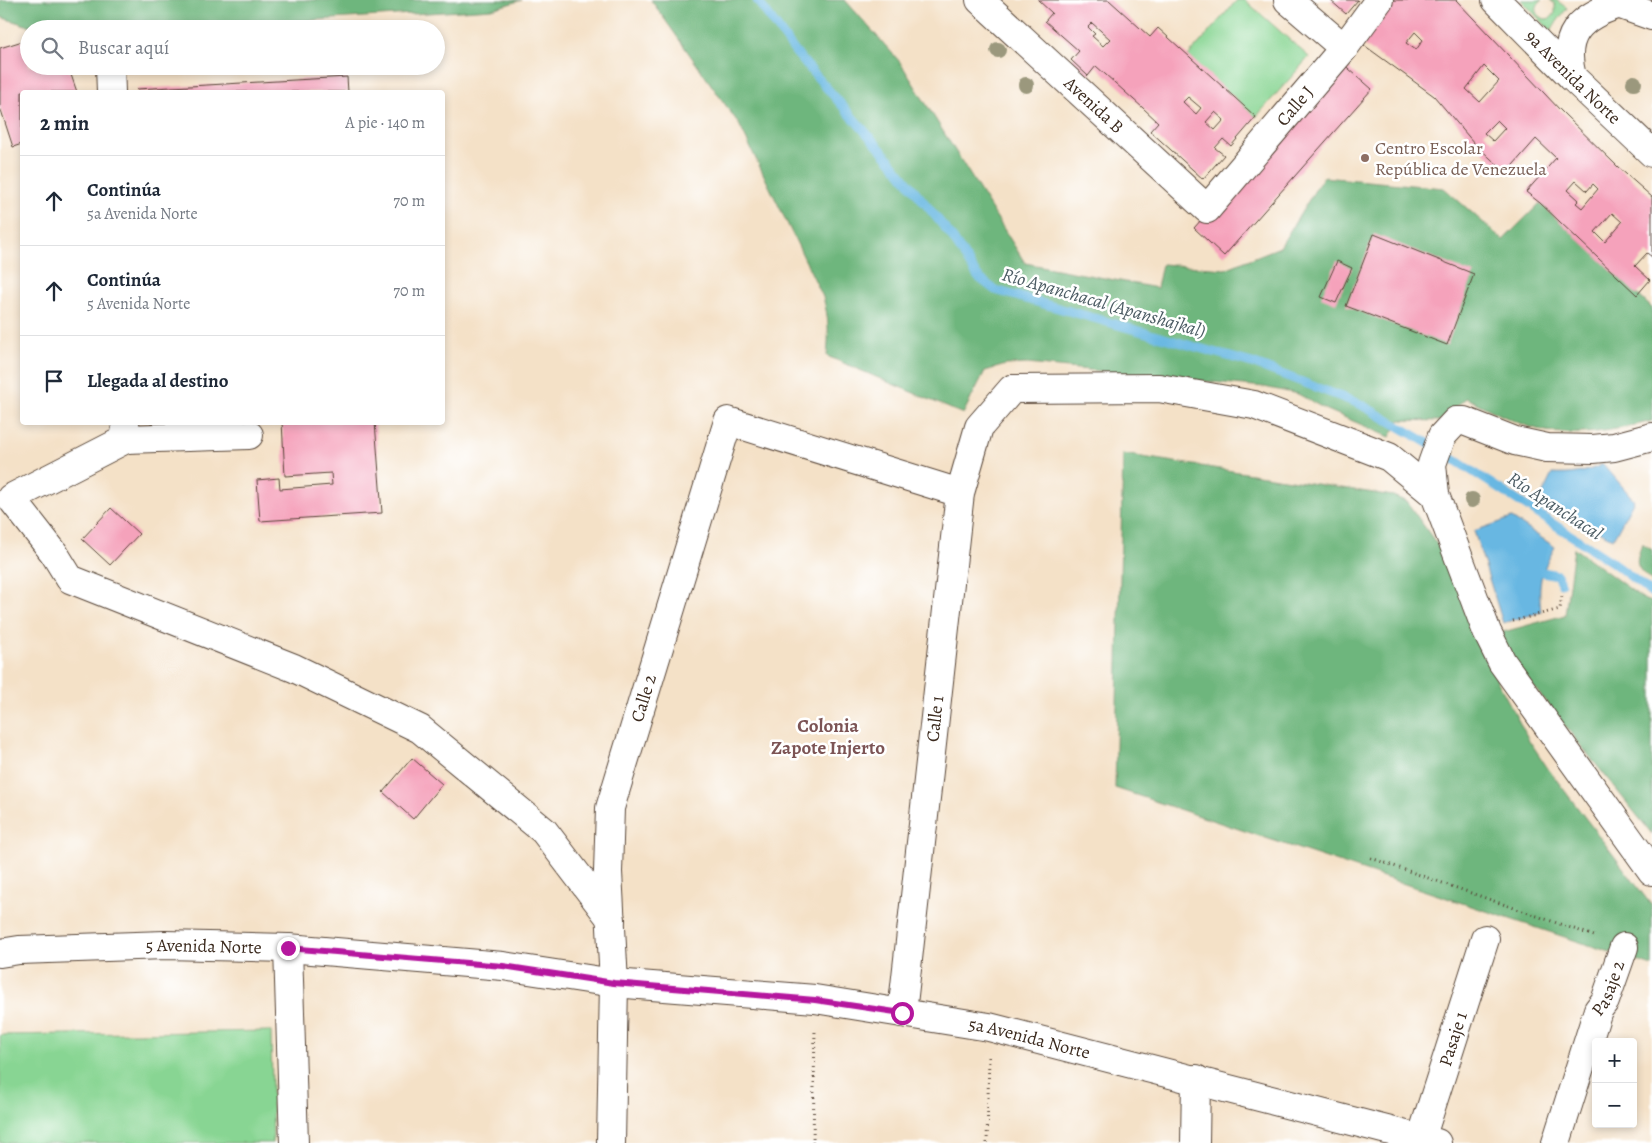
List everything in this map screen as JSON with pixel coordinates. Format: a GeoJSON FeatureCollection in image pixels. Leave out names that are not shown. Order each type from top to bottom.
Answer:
{"type":"FeatureCollection","features":[{"type":"Feature","properties":{"kind":"street","name":"Avenida B"},"geometry":{"type":"LineString","coordinates":[[980,0],[1207,208]]}},
{"type":"Feature","properties":{"kind":"street"},"geometry":{"type":"LineString","coordinates":[[1288,0],[1344,48]]}},
{"type":"Feature","properties":{"kind":"street","name":"Calle J"},"geometry":{"type":"LineString","coordinates":[[1207,208],[1344,48],[1379,0]]}},
{"type":"Feature","properties":{"kind":"street","name":"9a Avenida Norte"},"geometry":{"type":"LineString","coordinates":[[1496,0],[1572,77],[1652,153]]}},
{"type":"Feature","properties":{"kind":"street"},"geometry":{"type":"LineString","coordinates":[[1572,77],[1568,55],[1570,44],[1574,34],[1589,17],[1612,2],[1652,16]]}},
{"type":"Feature","properties":{"kind":"street"},"geometry":{"type":"LineString","coordinates":[[111,75],[112,90]]}},
{"type":"Feature","properties":{"kind":"street","name":"Calle 1"},"geometry":{"type":"LineString","coordinates":[[902,1013],[960,494],[979,427],[1012,389],[1159,388],[1254,405],[1389,457],[1435,494]]}},
{"type":"Feature","properties":{"kind":"street","name":"Calle 2"},"geometry":{"type":"LineString","coordinates":[[611,1143],[614,983],[608,872],[610,808],[728,421],[960,494]]}},
{"type":"Feature","properties":{"kind":"street"},"geometry":{"type":"LineString","coordinates":[[1652,437],[1614,447],[1547,448],[1515,441],[1464,421],[1456,421],[1442,436],[1432,464],[1435,494],[1487,632],[1502,662],[1652,871]]}},
{"type":"Feature","properties":{"kind":"street"},"geometry":{"type":"LineString","coordinates":[[249,435],[126,431],[5,488],[54,553],[70,579],[294,668],[420,728],[544,831],[611,919]]}},
{"type":"Feature","properties":{"kind":"street","name":"Pasaje 1"},"geometry":{"type":"LineString","coordinates":[[1429,1141],[1486,939]]}},
{"type":"Feature","properties":{"kind":"street","name":"5 Avenida Norte"},"geometry":{"type":"LineString","coordinates":[[6,949],[165,945],[288,948],[503,966],[614,983]]}},
{"type":"Feature","properties":{"kind":"street","name":"Pasaje 2"},"geometry":{"type":"LineString","coordinates":[[1556,1143],[1598,1010],[1604,1001],[1624,947]]}},
{"type":"Feature","properties":{"kind":"street"},"geometry":{"type":"LineString","coordinates":[[288,948],[294,1143]]}},
{"type":"Feature","properties":{"kind":"street","name":"5a Avenida Norte"},"geometry":{"type":"LineString","coordinates":[[614,983],[815,1000],[989,1027],[1429,1141]]}},
{"type":"Feature","properties":{"kind":"street"},"geometry":{"type":"LineString","coordinates":[[1195,1143],[1196,1080]]}},
{"type":"Feature","properties":{"kind":"path"},"geometry":{"type":"LineString","coordinates":[[1539,614],[1560,608],[1562,595]]}},
{"type":"Feature","properties":{"kind":"path"},"geometry":{"type":"LineString","coordinates":[[1371,858],[1624,947]]}},
{"type":"Feature","properties":{"kind":"path"},"geometry":{"type":"LineString","coordinates":[[813,1143],[815,1021]]}},
{"type":"Feature","properties":{"kind":"path"},"geometry":{"type":"LineString","coordinates":[[987,1143],[989,1050]]}},
{"type":"Feature","properties":{"kind":"green space"},"geometry":{"type":"Polygon","coordinates":[[[0,0],[522,0],[492,9],[316,20],[20,20],[20,23],[0,17],[0,0]]]}},
{"type":"Feature","properties":{"kind":"green space"},"geometry":{"type":"Polygon","coordinates":[[[651,0],[845,0],[900,62],[1025,263],[1157,288],[1162,264],[1225,269],[1280,247],[1323,177],[1444,188],[1503,240],[1540,203],[1652,308],[1652,421],[1597,432],[1555,432],[1522,424],[1466,398],[1440,421],[1400,420],[1390,437],[1325,409],[1298,394],[1264,387],[1027,364],[1006,365],[985,371],[963,414],[827,356],[828,326],[823,297],[739,124],[651,0]]]}},
{"type":"Feature","properties":{"kind":"green space"},"geometry":{"type":"Polygon","coordinates":[[[1237,0],[1245,0],[1309,57],[1256,117],[1188,56],[1237,0]]]}},
{"type":"Feature","properties":{"kind":"green space"},"geometry":{"type":"Polygon","coordinates":[[[1521,0],[1542,0],[1539,2],[1537,10],[1539,15],[1545,19],[1551,18],[1555,13],[1555,4],[1550,0],[1556,0],[1567,8],[1550,30],[1521,0]]]}},
{"type":"Feature","properties":{"kind":"green space"},"geometry":{"type":"Polygon","coordinates":[[[1123,454],[1393,496],[1407,502],[1458,574],[1464,610],[1478,645],[1529,740],[1549,770],[1652,906],[1652,966],[1115,788],[1123,454]]]}},
{"type":"Feature","properties":{"kind":"green space"},"geometry":{"type":"Polygon","coordinates":[[[1642,543],[1652,550],[1652,581],[1639,568],[1637,560],[1642,543]]]}},
{"type":"Feature","properties":{"kind":"green space"},"geometry":{"type":"Polygon","coordinates":[[[1574,548],[1645,600],[1652,602],[1652,834],[1512,660],[1496,634],[1565,615],[1574,548]]]}},
{"type":"Feature","properties":{"kind":"green space"},"geometry":{"type":"Polygon","coordinates":[[[271,1031],[273,1143],[0,1143],[0,1035],[271,1031]]]}},
{"type":"Feature","properties":{"kind":"water","name":"Río Apanchacal"},"geometry":{"type":"Polygon","coordinates":[[[1603,464],[1634,500],[1613,539],[1540,499],[1552,474],[1578,473],[1603,464]]]}},
{"type":"Feature","properties":{"kind":"water"},"geometry":{"type":"Polygon","coordinates":[[[1512,518],[1555,547],[1541,578],[1541,612],[1503,623],[1474,531],[1512,518]]]}},
{"type":"Feature","properties":{"kind":"building"},"geometry":{"type":"Polygon","coordinates":[[[1038,0],[1109,0],[1150,37],[1158,28],[1256,117],[1231,146],[1223,139],[1215,148],[1224,155],[1203,179],[1150,131],[1158,122],[1143,108],[1096,66],[1088,76],[1071,60],[1079,51],[1045,21],[1052,13],[1038,0]],[[1092,23],[1088,27],[1095,34],[1092,36],[1103,46],[1110,39],[1092,23]],[[1188,97],[1183,102],[1196,114],[1201,108],[1188,97]],[[1215,112],[1206,122],[1215,130],[1224,120],[1215,112]]]}},
{"type":"Feature","properties":{"kind":"building"},"geometry":{"type":"Polygon","coordinates":[[[1330,0],[1358,0],[1346,14],[1330,0]]]}},
{"type":"Feature","properties":{"kind":"building"},"geometry":{"type":"Polygon","coordinates":[[[1380,0],[1456,0],[1561,111],[1618,167],[1652,197],[1652,257],[1647,253],[1635,266],[1650,280],[1637,295],[1526,192],[1556,158],[1536,139],[1506,173],[1474,143],[1434,96],[1350,35],[1380,0]],[[1415,32],[1406,43],[1416,50],[1423,40],[1415,32]],[[1484,66],[1466,89],[1480,102],[1499,81],[1484,66]],[[1497,120],[1484,133],[1493,141],[1505,128],[1497,120]],[[1576,181],[1568,190],[1579,200],[1576,203],[1582,208],[1598,189],[1593,184],[1587,191],[1576,181]],[[1612,213],[1595,232],[1605,242],[1622,222],[1612,213]]]}},
{"type":"Feature","properties":{"kind":"building"},"geometry":{"type":"Polygon","coordinates":[[[20,42],[20,75],[71,75],[76,90],[20,90],[20,145],[13,147],[0,107],[0,48],[20,42]]]}},
{"type":"Feature","properties":{"kind":"building"},"geometry":{"type":"Polygon","coordinates":[[[1341,62],[1372,89],[1224,256],[1194,228],[1341,62]]]}},
{"type":"Feature","properties":{"kind":"building"},"geometry":{"type":"Polygon","coordinates":[[[347,77],[348,90],[137,90],[347,77]]]}},
{"type":"Feature","properties":{"kind":"building"},"geometry":{"type":"Polygon","coordinates":[[[1374,234],[1474,274],[1447,345],[1346,306],[1374,234]]]}},
{"type":"Feature","properties":{"kind":"building"},"geometry":{"type":"Polygon","coordinates":[[[1337,261],[1352,268],[1336,303],[1321,297],[1337,261]]]}},
{"type":"Feature","properties":{"kind":"building"},"geometry":{"type":"Polygon","coordinates":[[[282,425],[375,425],[382,513],[260,521],[257,480],[279,478],[280,489],[332,485],[331,473],[285,476],[282,425]]]}},
{"type":"Feature","properties":{"kind":"building"},"geometry":{"type":"Polygon","coordinates":[[[111,508],[139,534],[110,565],[82,539],[111,508]]]}},
{"type":"Feature","properties":{"kind":"building"},"geometry":{"type":"Polygon","coordinates":[[[412,758],[442,784],[413,819],[383,792],[412,758]]]}},
{"type":"Feature","properties":{"kind":"waterway","name":"Río Apanchacal (Apanshajkal)"},"geometry":{"type":"LineString","coordinates":[[757,0],[796,53],[891,161],[952,237],[978,277],[995,290],[1252,363],[1360,404],[1438,449],[1612,562],[1652,593]]}},
{"type":"Feature","properties":{"kind":"waterway"},"geometry":{"type":"LineString","coordinates":[[1543,572],[1557,575],[1561,583]]}},
{"type":"Feature","properties":{"kind":"place","name":"Centro Escolar República de Venezuela"},"geometry":{"type":"Point","coordinates":[1365,158]}},
{"type":"Feature","properties":{"kind":"district","name":"Colonia Zapote Injerto"},"geometry":{"type":"Point","coordinates":[828,737]}},
{"type":"Feature","properties":{"kind":"route"},"geometry":{"type":"LineString","coordinates":[[288,948],[503,966],[614,983],[815,1000],[902,1013]]}}]}
